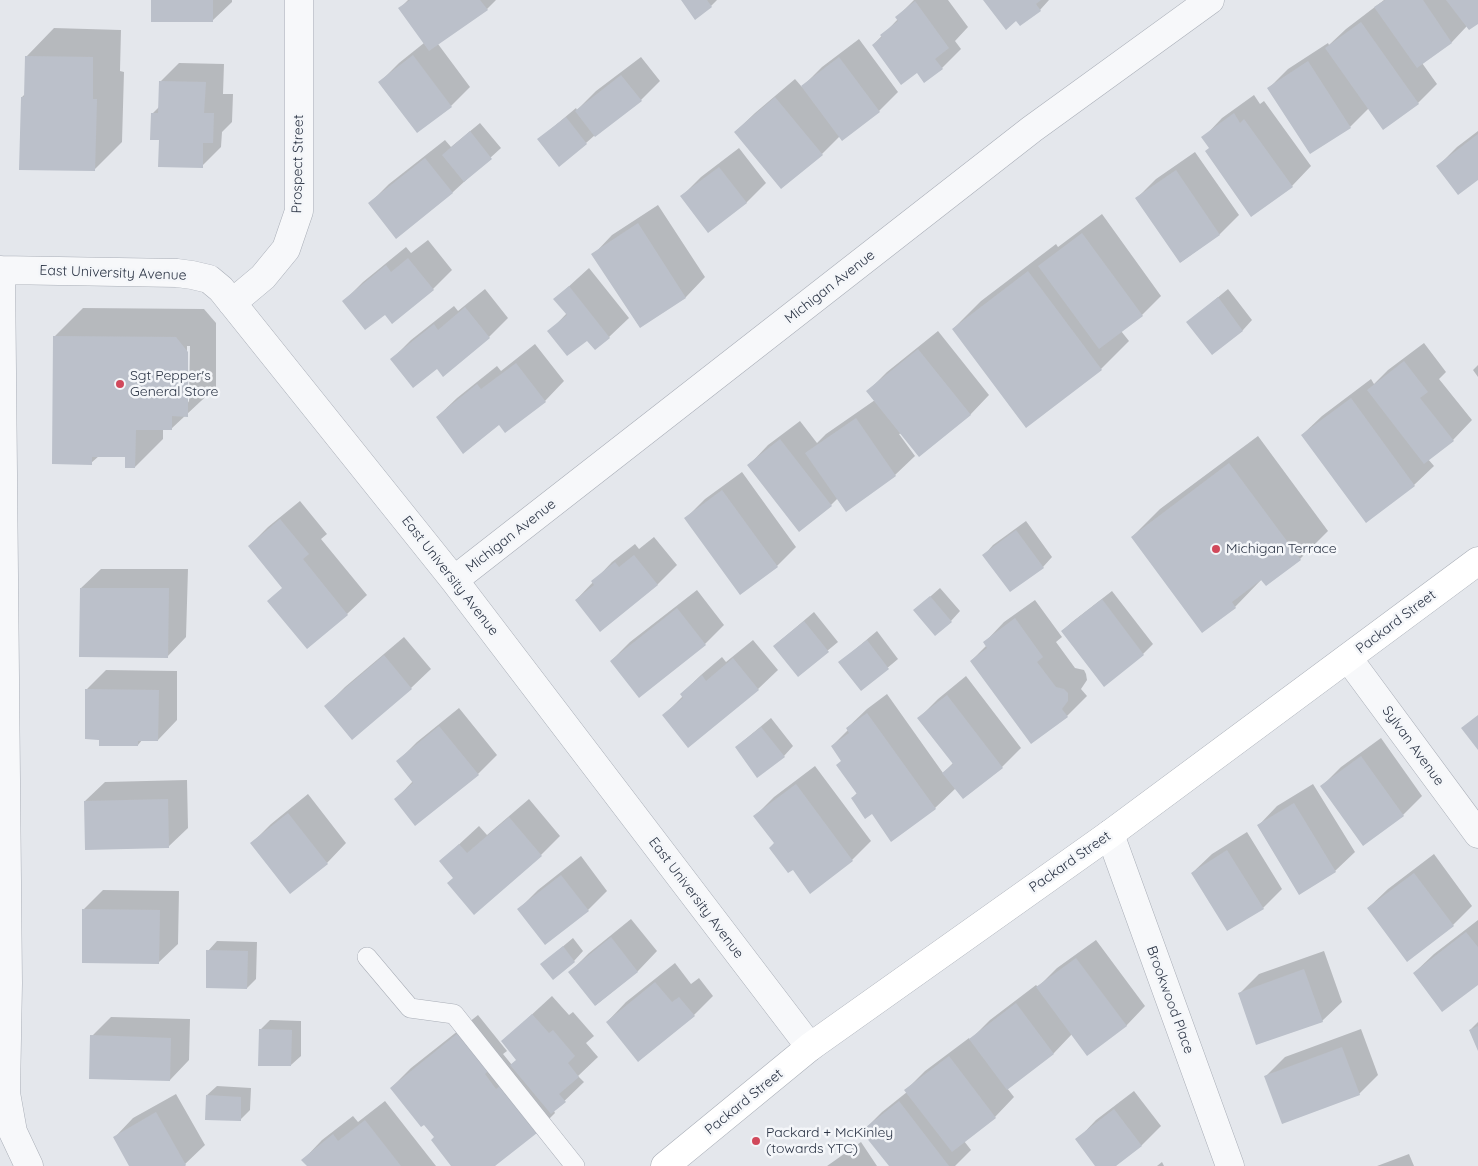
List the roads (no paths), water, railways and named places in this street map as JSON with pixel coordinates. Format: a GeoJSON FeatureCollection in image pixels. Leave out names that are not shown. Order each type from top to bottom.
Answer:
{"type":"FeatureCollection","features":[{"type":"Feature","properties":{"kind":"main road","name":"Packard Street"},"geometry":{"type":"LineString","coordinates":[[665,1166],[810,1047],[1110,834],[1478,561]]}},
{"type":"Feature","properties":{"kind":"street","name":"Prospect Street"},"geometry":{"type":"LineString","coordinates":[[232,303],[263,277],[286,249],[300,211],[299,0]]}},
{"type":"Feature","properties":{"kind":"street","name":"Michigan Avenue"},"geometry":{"type":"LineString","coordinates":[[454,580],[1032,129],[1210,0]]}},
{"type":"Feature","properties":{"kind":"street","name":"East University Avenue"},"geometry":{"type":"LineString","coordinates":[[0,270],[192,275],[209,279],[221,289],[454,580],[810,1047]]}},
{"type":"Feature","properties":{"kind":"street"},"geometry":{"type":"LineString","coordinates":[[0,270],[3,896],[6,1093],[13,1132],[29,1166]]}},
{"type":"Feature","properties":{"kind":"street","name":"Sylvan Avenue"},"geometry":{"type":"LineString","coordinates":[[1348,658],[1478,834]]}},
{"type":"Feature","properties":{"kind":"street","name":"Brookwood Place"},"geometry":{"type":"LineString","coordinates":[[1110,834],[1230,1166]]}},
{"type":"Feature","properties":{"kind":"lane"},"geometry":{"type":"LineString","coordinates":[[367,957],[410,1008],[454,1014],[575,1166]]}},
{"type":"Feature","properties":{"kind":"place","name":"Sgt Pepper's General Store"},"geometry":{"type":"Point","coordinates":[120,384]}},
{"type":"Feature","properties":{"kind":"place","name":"Michigan Terrace"},"geometry":{"type":"Point","coordinates":[1216,549]}},
{"type":"Feature","properties":{"kind":"place","name":"Packard + McKinley (towards YTC)"},"geometry":{"type":"Point","coordinates":[756,1141]}}]}
